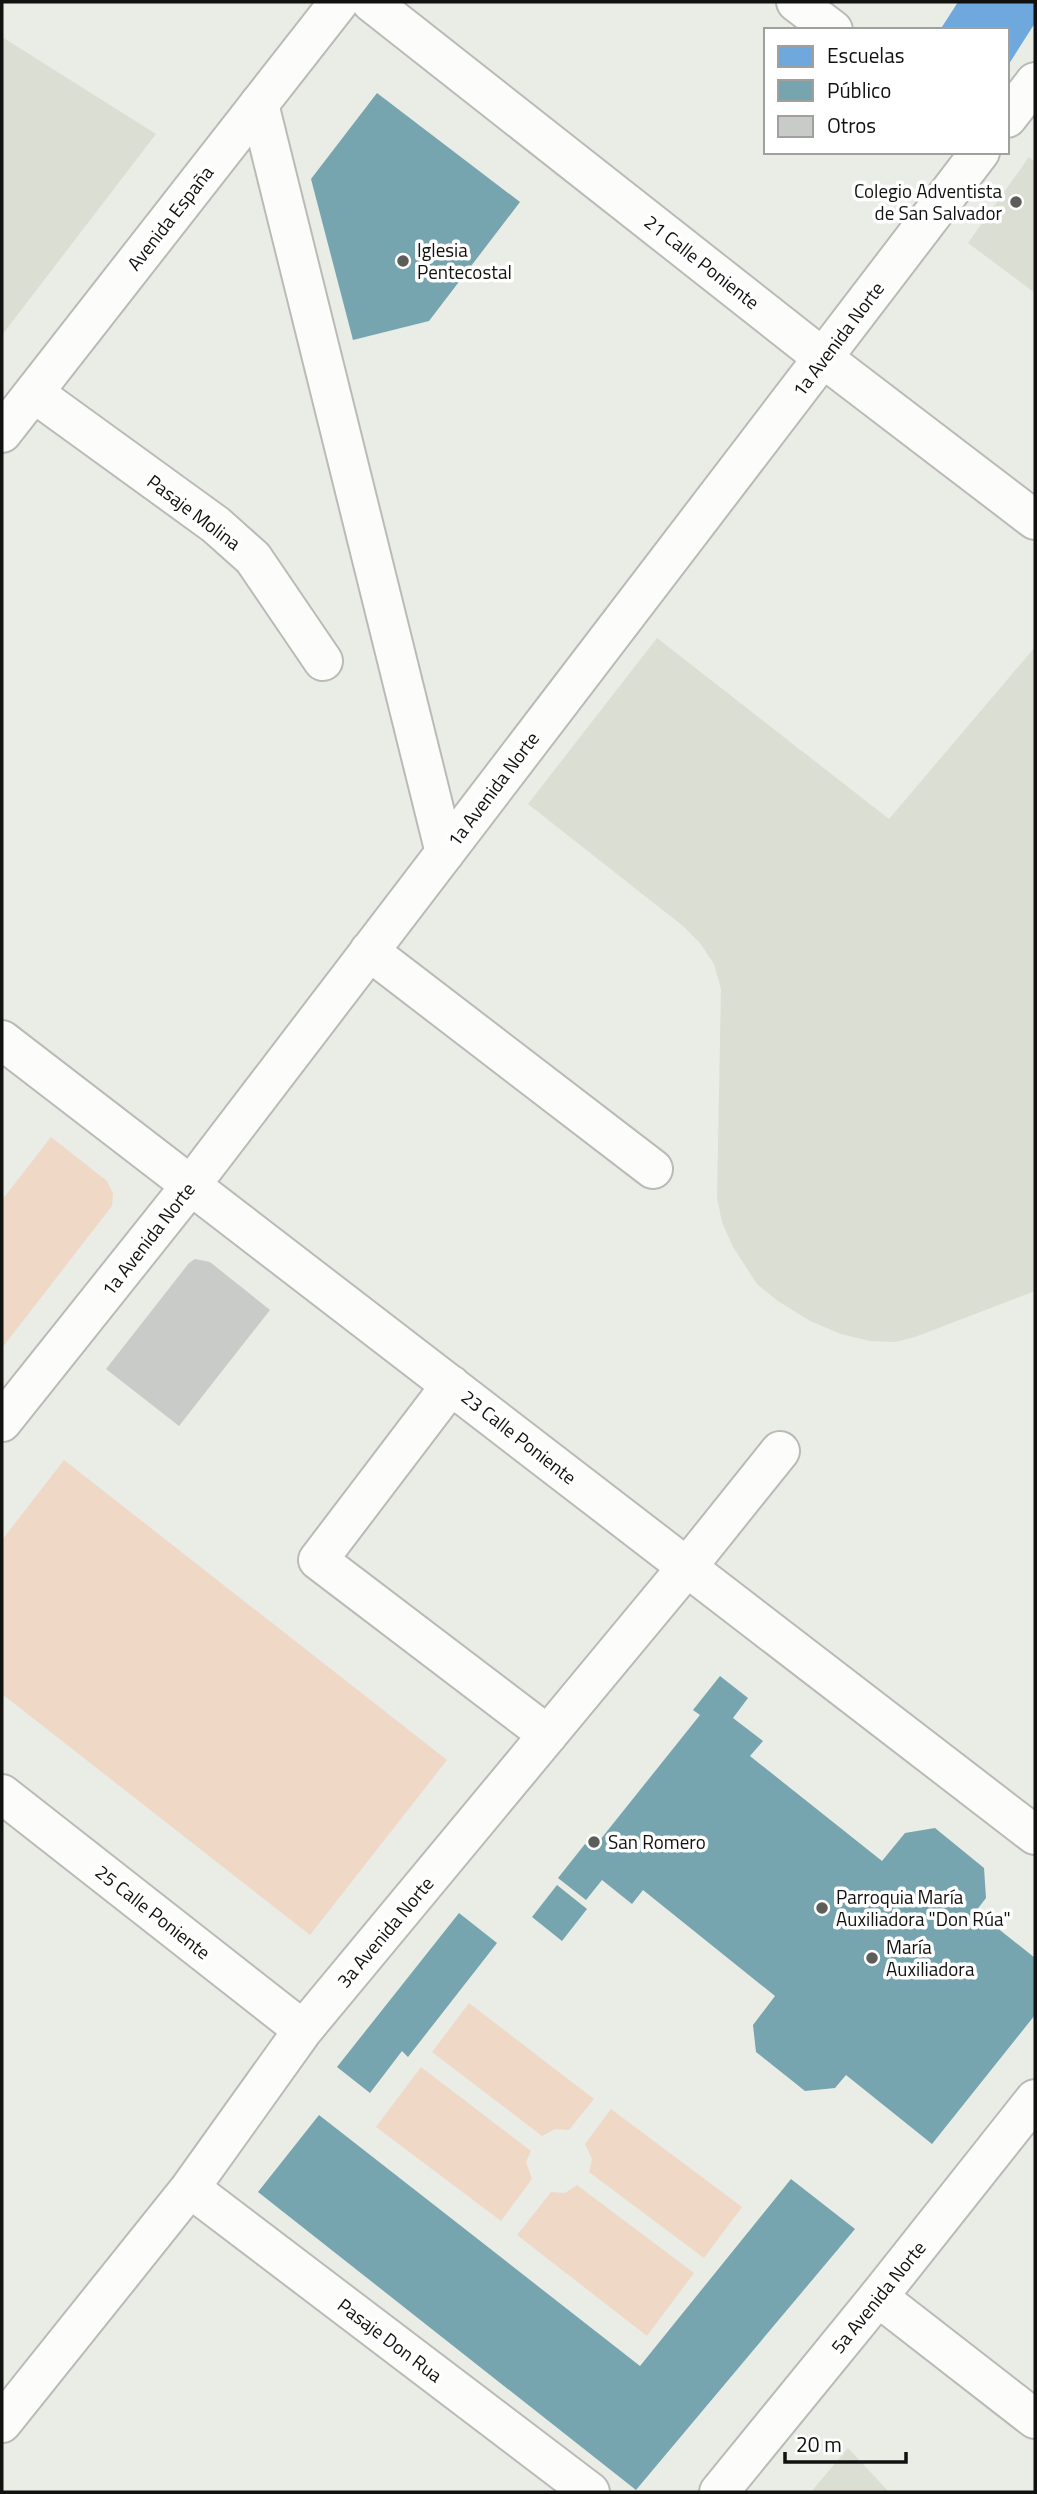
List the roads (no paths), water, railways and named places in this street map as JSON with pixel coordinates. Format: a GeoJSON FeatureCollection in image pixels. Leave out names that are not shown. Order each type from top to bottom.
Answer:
{"type":"FeatureCollection","features":[{"type":"Feature","properties":{"kind":"street","name":"Avenida España"},"geometry":{"type":"LineString","coordinates":[[2,433],[339,2]]}},
{"type":"Feature","properties":{"kind":"street","name":"21 Calle Poniente"},"geometry":{"type":"LineString","coordinates":[[371,2],[823,358],[1035,520]]}},
{"type":"Feature","properties":{"kind":"street"},"geometry":{"type":"LineString","coordinates":[[796,2],[830,28]]}},
{"type":"Feature","properties":{"kind":"street"},"geometry":{"type":"LineString","coordinates":[[1009,115],[1035,82]]}},
{"type":"Feature","properties":{"kind":"street"},"geometry":{"type":"LineString","coordinates":[[259,104],[445,853]]}},
{"type":"Feature","properties":{"kind":"street","name":"1a Avenida Norte"},"geometry":{"type":"LineString","coordinates":[[2,1422],[191,1185],[978,154]]}},
{"type":"Feature","properties":{"kind":"street","name":"Pasaje Molina"},"geometry":{"type":"LineString","coordinates":[[34,393],[216,525],[253,558],[323,661]]}},
{"type":"Feature","properties":{"kind":"street"},"geometry":{"type":"LineString","coordinates":[[369,951],[653,1170]]}},
{"type":"Feature","properties":{"kind":"street","name":"23 Calle Poniente"},"geometry":{"type":"LineString","coordinates":[[2,1040],[1035,1835]]}},
{"type":"Feature","properties":{"kind":"street"},"geometry":{"type":"LineString","coordinates":[[451,1385],[317,1560],[548,1735]]}},
{"type":"Feature","properties":{"kind":"street","name":"3a Avenida Norte"},"geometry":{"type":"LineString","coordinates":[[2,2423],[190,2188],[303,2030],[780,1451]]}},
{"type":"Feature","properties":{"kind":"street","name":"25 Calle Poniente"},"geometry":{"type":"LineString","coordinates":[[2,1794],[303,2030]]}},
{"type":"Feature","properties":{"kind":"street","name":"5a Avenida Norte"},"geometry":{"type":"LineString","coordinates":[[719,2492],[1035,2099]]}},
{"type":"Feature","properties":{"kind":"street","name":"Pasaje Don Rua"},"geometry":{"type":"LineString","coordinates":[[190,2188],[590,2492]]}},
{"type":"Feature","properties":{"kind":"street"},"geometry":{"type":"LineString","coordinates":[[878,2297],[1035,2420]]}},
{"type":"Feature","properties":{"kind":"place","name":"Colegio Adventista de San Salvador"},"geometry":{"type":"Point","coordinates":[1016,202]}},
{"type":"Feature","properties":{"kind":"place","name":"Iglesia Pentecostal"},"geometry":{"type":"Point","coordinates":[403,261]}},
{"type":"Feature","properties":{"kind":"place","name":"San Romero"},"geometry":{"type":"Point","coordinates":[594,1842]}},
{"type":"Feature","properties":{"kind":"place","name":"Parroquia María Auxiliadora \"Don Rúa\""},"geometry":{"type":"Point","coordinates":[822,1908]}},
{"type":"Feature","properties":{"kind":"place","name":"María Auxiliadora"},"geometry":{"type":"Point","coordinates":[872,1958]}}]}
